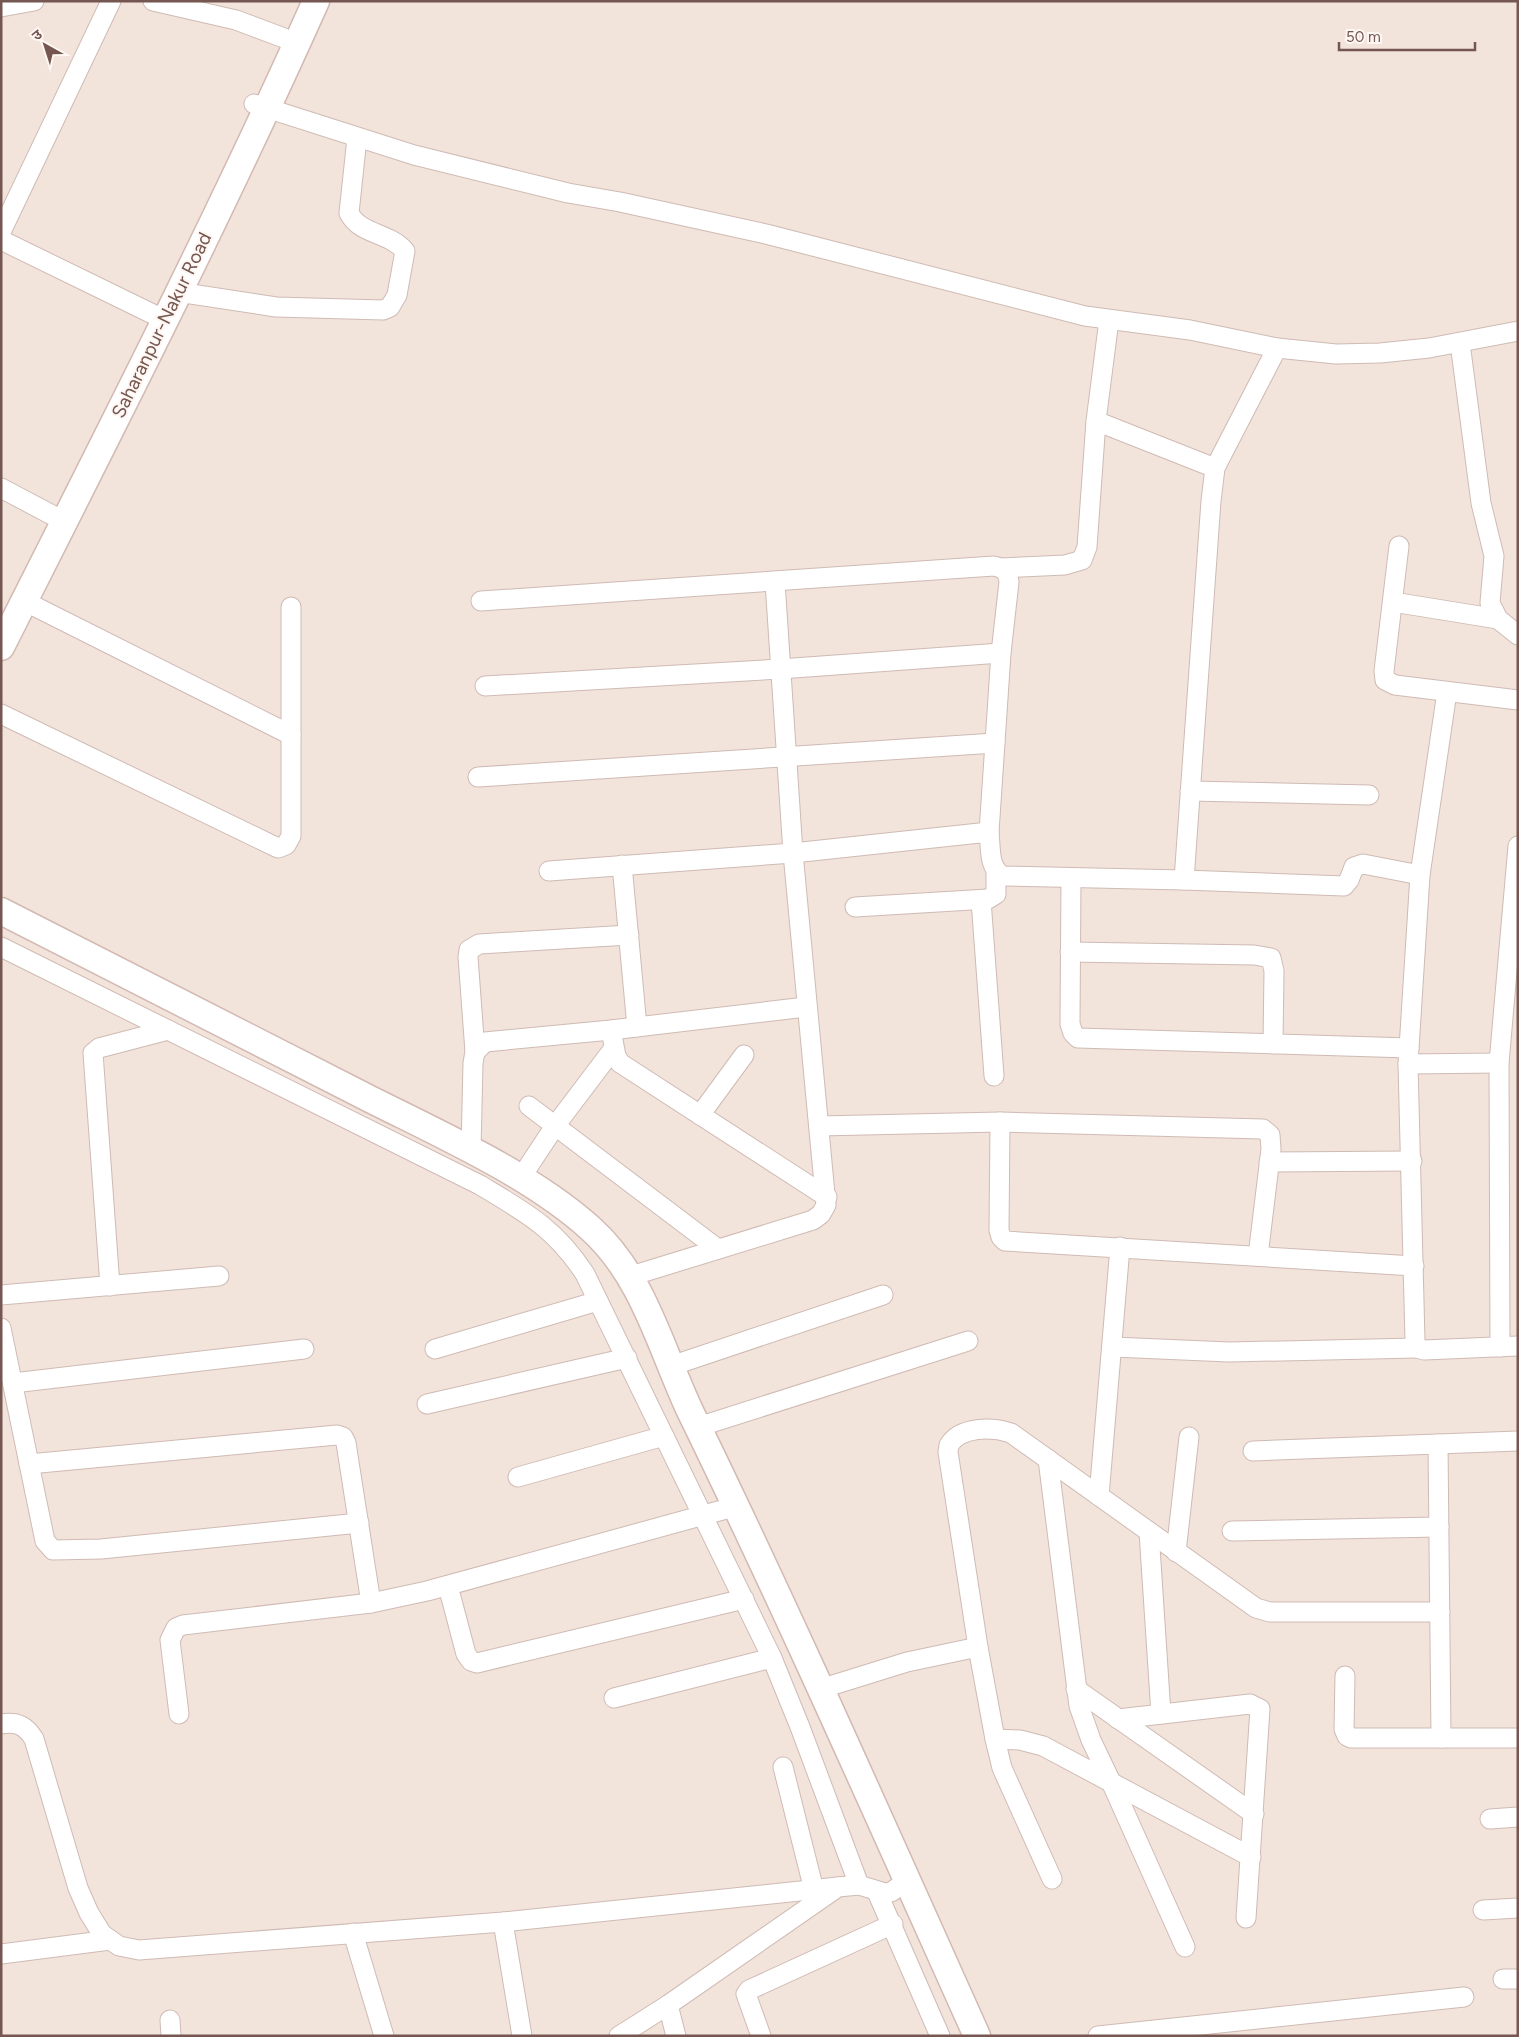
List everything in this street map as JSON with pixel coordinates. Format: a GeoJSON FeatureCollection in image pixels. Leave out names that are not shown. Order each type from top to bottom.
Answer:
{"type":"FeatureCollection","features":[{"type":"Feature","properties":{"kind":"street"},"geometry":{"type":"LineString","coordinates":[[1,7],[34,1]]}},
{"type":"Feature","properties":{"kind":"street"},"geometry":{"type":"LineString","coordinates":[[1,232],[111,1]]}},
{"type":"Feature","properties":{"kind":"street"},"geometry":{"type":"LineString","coordinates":[[153,1],[236,20],[284,38]]}},
{"type":"Feature","properties":{"kind":"street","name":"Saharanpur-Nakur Road"},"geometry":{"type":"LineString","coordinates":[[1,616],[52,514],[159,317],[178,292],[261,106],[284,38],[300,1]]}},
{"type":"Feature","properties":{"kind":"street","name":"Saharanpur-Nakur Road"},"geometry":{"type":"LineString","coordinates":[[1,646],[261,106],[316,1]]}},
{"type":"Feature","properties":{"kind":"street"},"geometry":{"type":"LineString","coordinates":[[261,106],[414,156],[568,193],[620,202],[766,234],[1036,304],[1109,320],[1190,330],[1277,348],[1336,354],[1380,353],[1460,343],[1518,331]]}},
{"type":"Feature","properties":{"kind":"street"},"geometry":{"type":"LineString","coordinates":[[178,292],[276,306],[374,310],[390,307],[397,295],[405,251],[392,240],[358,226],[349,213],[357,138]]}},
{"type":"Feature","properties":{"kind":"street"},"geometry":{"type":"LineString","coordinates":[[1,240],[159,317]]}},
{"type":"Feature","properties":{"kind":"street"},"geometry":{"type":"LineString","coordinates":[[481,601],[994,566],[1001,568],[1065,565],[1082,560],[1087,547],[1096,421],[1109,320]]}},
{"type":"Feature","properties":{"kind":"street"},"geometry":{"type":"LineString","coordinates":[[1460,343],[1482,503],[1494,556],[1490,603],[1498,619],[1518,635]]}},
{"type":"Feature","properties":{"kind":"street"},"geometry":{"type":"LineString","coordinates":[[1184,880],[1210,501],[1215,468],[1226,443],[1277,348]]}},
{"type":"Feature","properties":{"kind":"street"},"geometry":{"type":"LineString","coordinates":[[1096,421],[1215,468]]}},
{"type":"Feature","properties":{"kind":"street"},"geometry":{"type":"LineString","coordinates":[[1,488],[52,514]]}},
{"type":"Feature","properties":{"kind":"street"},"geometry":{"type":"LineString","coordinates":[[1400,546],[1384,671],[1385,680],[1395,685],[1518,700]]}},
{"type":"Feature","properties":{"kind":"street"},"geometry":{"type":"LineString","coordinates":[[855,907],[981,900],[994,897],[996,894],[996,872],[992,863],[989,832],[1001,653],[1010,582],[1006,572],[1001,568]]}},
{"type":"Feature","properties":{"kind":"street"},"geometry":{"type":"LineString","coordinates":[[631,1276],[813,1220],[821,1214],[826,1205],[827,1196],[806,1007],[793,853],[775,582]]}},
{"type":"Feature","properties":{"kind":"street"},"geometry":{"type":"LineString","coordinates":[[24,601],[291,736]]}},
{"type":"Feature","properties":{"kind":"street"},"geometry":{"type":"LineString","coordinates":[[1393,602],[1498,619]]}},
{"type":"Feature","properties":{"kind":"street"},"geometry":{"type":"LineString","coordinates":[[1,714],[278,848],[286,845],[291,836],[292,607]]}},
{"type":"Feature","properties":{"kind":"street"},"geometry":{"type":"LineString","coordinates":[[485,686],[780,669],[1001,653]]}},
{"type":"Feature","properties":{"kind":"street"},"geometry":{"type":"LineString","coordinates":[[1417,1348],[1409,1056],[1420,875],[1447,692]]}},
{"type":"Feature","properties":{"kind":"street"},"geometry":{"type":"LineString","coordinates":[[478,776],[994,743]]}},
{"type":"Feature","properties":{"kind":"street"},"geometry":{"type":"LineString","coordinates":[[1190,791],[1369,795]]}},
{"type":"Feature","properties":{"kind":"street"},"geometry":{"type":"LineString","coordinates":[[549,871],[793,853],[989,832]]}},
{"type":"Feature","properties":{"kind":"street"},"geometry":{"type":"LineString","coordinates":[[1113,1347],[1229,1352],[1417,1348],[1424,1350],[1509,1346],[1499,1063],[1518,846]]}},
{"type":"Feature","properties":{"kind":"street"},"geometry":{"type":"LineString","coordinates":[[996,872],[1011,877],[1184,880],[1344,886],[1349,880],[1354,867],[1363,864],[1420,875]]}},
{"type":"Feature","properties":{"kind":"street"},"geometry":{"type":"LineString","coordinates":[[622,865],[637,1027]]}},
{"type":"Feature","properties":{"kind":"street"},"geometry":{"type":"LineString","coordinates":[[1071,878],[1070,1024],[1073,1033],[1078,1038],[1273,1044],[1499,1063]]}},
{"type":"Feature","properties":{"kind":"street"},"geometry":{"type":"LineString","coordinates":[[981,900],[994,1076]]}},
{"type":"Feature","properties":{"kind":"street"},"geometry":{"type":"LineString","coordinates":[[1,911],[253,1054],[421,1154],[480,1185],[533,1217],[570,1250],[585,1274],[664,1436],[707,1515],[772,1658],[800,1726],[858,1885]]}},
{"type":"Feature","properties":{"kind":"street"},"geometry":{"type":"LineString","coordinates":[[471,1150],[473,1063],[476,1052],[469,950],[479,944],[629,935]]}},
{"type":"Feature","properties":{"kind":"street"},"geometry":{"type":"LineString","coordinates":[[1,947],[168,1030],[253,1054],[471,1150],[551,1198],[589,1227],[613,1250],[631,1276],[733,1508],[820,1689],[894,1887],[977,2036]]}},
{"type":"Feature","properties":{"kind":"street"},"geometry":{"type":"LineString","coordinates":[[1070,952],[1254,955],[1271,958],[1274,964],[1273,1044]]}},
{"type":"Feature","properties":{"kind":"street"},"geometry":{"type":"LineString","coordinates":[[476,1052],[485,1042],[500,1039],[612,1039],[637,1027],[806,1007]]}},
{"type":"Feature","properties":{"kind":"street"},"geometry":{"type":"LineString","coordinates":[[110,1286],[93,1053],[99,1048],[168,1030]]}},
{"type":"Feature","properties":{"kind":"street"},"geometry":{"type":"LineString","coordinates":[[612,1039],[620,1063],[827,1196]]}},
{"type":"Feature","properties":{"kind":"street"},"geometry":{"type":"LineString","coordinates":[[520,1179],[612,1039]]}},
{"type":"Feature","properties":{"kind":"street"},"geometry":{"type":"LineString","coordinates":[[700,1115],[744,1054]]}},
{"type":"Feature","properties":{"kind":"street"},"geometry":{"type":"LineString","coordinates":[[529,1106],[718,1249]]}},
{"type":"Feature","properties":{"kind":"street"},"geometry":{"type":"LineString","coordinates":[[819,1126],[1000,1122],[1254,1127],[1263,1129],[1270,1135],[1269,1162],[1258,1256]]}},
{"type":"Feature","properties":{"kind":"street"},"geometry":{"type":"LineString","coordinates":[[1000,1122],[1001,1238],[1005,1241],[1013,1243],[1120,1247],[1414,1266]]}},
{"type":"Feature","properties":{"kind":"street"},"geometry":{"type":"LineString","coordinates":[[1269,1162],[1412,1161]]}},
{"type":"Feature","properties":{"kind":"street"},"geometry":{"type":"LineString","coordinates":[[1099,1496],[1120,1247]]}},
{"type":"Feature","properties":{"kind":"street"},"geometry":{"type":"LineString","coordinates":[[1,1295],[219,1276]]}},
{"type":"Feature","properties":{"kind":"street"},"geometry":{"type":"LineString","coordinates":[[671,1366],[883,1295]]}},
{"type":"Feature","properties":{"kind":"street"},"geometry":{"type":"LineString","coordinates":[[435,1349],[598,1301]]}},
{"type":"Feature","properties":{"kind":"street"},"geometry":{"type":"LineString","coordinates":[[1,1328],[45,1541],[53,1550],[101,1549],[358,1522]]}},
{"type":"Feature","properties":{"kind":"street"},"geometry":{"type":"LineString","coordinates":[[698,1426],[968,1341]]}},
{"type":"Feature","properties":{"kind":"street"},"geometry":{"type":"LineString","coordinates":[[13,1383],[304,1349]]}},
{"type":"Feature","properties":{"kind":"street"},"geometry":{"type":"LineString","coordinates":[[428,1404],[627,1358]]}},
{"type":"Feature","properties":{"kind":"street"},"geometry":{"type":"LineString","coordinates":[[1052,1879],[1002,1768],[995,1739],[978,1647],[948,1445],[958,1435],[987,1428],[1011,1433],[1256,1608],[1270,1612],[1440,1612]]}},
{"type":"Feature","properties":{"kind":"street"},"geometry":{"type":"LineString","coordinates":[[30,1464],[337,1435],[343,1437],[346,1443],[371,1603]]}},
{"type":"Feature","properties":{"kind":"street"},"geometry":{"type":"LineString","coordinates":[[518,1477],[664,1436]]}},
{"type":"Feature","properties":{"kind":"street"},"geometry":{"type":"LineString","coordinates":[[1176,1552],[1189,1437]]}},
{"type":"Feature","properties":{"kind":"street"},"geometry":{"type":"LineString","coordinates":[[1253,1451],[1518,1441]]}},
{"type":"Feature","properties":{"kind":"street"},"geometry":{"type":"LineString","coordinates":[[1438,1444],[1441,1738]]}},
{"type":"Feature","properties":{"kind":"street"},"geometry":{"type":"LineString","coordinates":[[1048,1459],[1076,1689],[1091,1740],[1184,1947]]}},
{"type":"Feature","properties":{"kind":"street"},"geometry":{"type":"LineString","coordinates":[[179,1714],[170,1640],[176,1628],[183,1625],[371,1603],[448,1586],[733,1508]]}},
{"type":"Feature","properties":{"kind":"street"},"geometry":{"type":"LineString","coordinates":[[1232,1531],[1439,1527]]}},
{"type":"Feature","properties":{"kind":"street"},"geometry":{"type":"LineString","coordinates":[[1149,1532],[1161,1714]]}},
{"type":"Feature","properties":{"kind":"street"},"geometry":{"type":"LineString","coordinates":[[448,1586],[466,1654],[471,1661],[477,1663],[744,1599]]}},
{"type":"Feature","properties":{"kind":"street"},"geometry":{"type":"LineString","coordinates":[[820,1689],[907,1662],[978,1647]]}},
{"type":"Feature","properties":{"kind":"street"},"geometry":{"type":"LineString","coordinates":[[614,1698],[772,1658]]}},
{"type":"Feature","properties":{"kind":"street"},"geometry":{"type":"LineString","coordinates":[[1345,1676],[1344,1729],[1347,1736],[1357,1738],[1518,1738]]}},
{"type":"Feature","properties":{"kind":"street"},"geometry":{"type":"LineString","coordinates":[[1076,1689],[1254,1814]]}},
{"type":"Feature","properties":{"kind":"street"},"geometry":{"type":"LineString","coordinates":[[1118,1720],[1250,1704],[1260,1709],[1246,1918]]}},
{"type":"Feature","properties":{"kind":"street"},"geometry":{"type":"LineString","coordinates":[[1,1724],[11,1722],[20,1725],[28,1730],[34,1739],[78,1888],[102,1934],[119,1946],[139,1950],[503,1922],[858,1885],[894,1887]]}},
{"type":"Feature","properties":{"kind":"street"},"geometry":{"type":"LineString","coordinates":[[995,1739],[1032,1742],[1251,1857]]}},
{"type":"Feature","properties":{"kind":"street"},"geometry":{"type":"LineString","coordinates":[[783,1766],[814,1890]]}},
{"type":"Feature","properties":{"kind":"street"},"geometry":{"type":"LineString","coordinates":[[1490,1819],[1518,1817]]}},
{"type":"Feature","properties":{"kind":"street"},"geometry":{"type":"LineString","coordinates":[[619,2036],[668,2005],[838,1887]]}},
{"type":"Feature","properties":{"kind":"street"},"geometry":{"type":"LineString","coordinates":[[894,1887],[893,1924],[940,2036]]}},
{"type":"Feature","properties":{"kind":"street"},"geometry":{"type":"LineString","coordinates":[[1483,1910],[1518,1908]]}},
{"type":"Feature","properties":{"kind":"street"},"geometry":{"type":"LineString","coordinates":[[503,1922],[522,2036]]}},
{"type":"Feature","properties":{"kind":"street"},"geometry":{"type":"LineString","coordinates":[[761,2036],[746,1994],[749,1990],[893,1924]]}},
{"type":"Feature","properties":{"kind":"street"},"geometry":{"type":"LineString","coordinates":[[353,1933],[384,2036]]}},
{"type":"Feature","properties":{"kind":"street"},"geometry":{"type":"LineString","coordinates":[[1,1954],[110,1940]]}},
{"type":"Feature","properties":{"kind":"street"},"geometry":{"type":"LineString","coordinates":[[1098,2036],[1464,1997]]}},
{"type":"Feature","properties":{"kind":"street"},"geometry":{"type":"LineString","coordinates":[[668,2005],[676,2036]]}},
{"type":"Feature","properties":{"kind":"shaded area"},"geometry":{"type":"Polygon","coordinates":[[[1,1],[1518,1],[1518,2036],[1,2036],[1,1]]]}}]}
